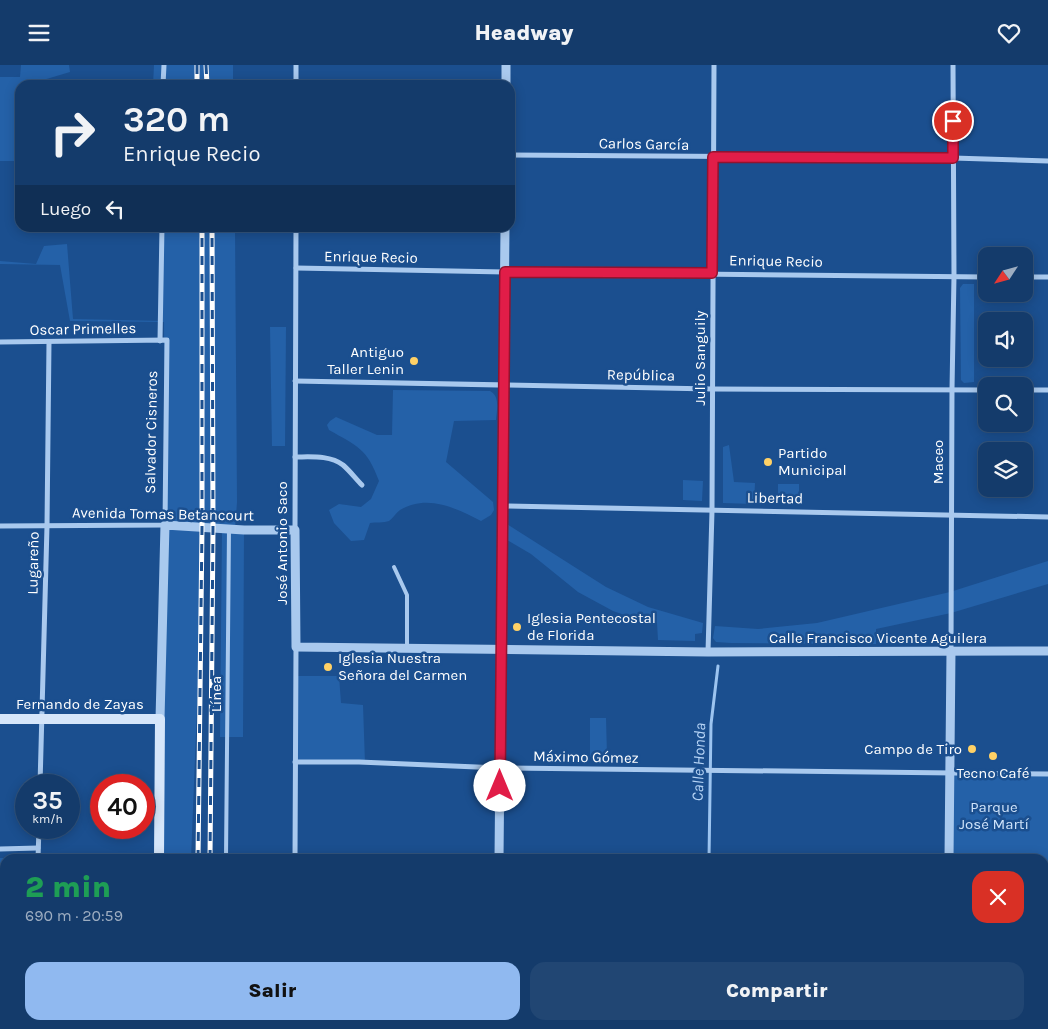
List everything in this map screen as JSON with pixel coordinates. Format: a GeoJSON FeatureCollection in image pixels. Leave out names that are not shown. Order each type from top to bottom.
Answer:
{"type":"FeatureCollection","features":[{"type":"Feature","properties":{"kind":"main road","name":"Fernando de Zayas"},"geometry":{"type":"LineString","coordinates":[[0,719],[160,719]]}},
{"type":"Feature","properties":{"kind":"main road"},"geometry":{"type":"LineString","coordinates":[[159,854],[160,719]]}},
{"type":"Feature","properties":{"kind":"street"},"geometry":{"type":"LineString","coordinates":[[164,65],[164,80]]}},
{"type":"Feature","properties":{"kind":"street"},"geometry":{"type":"LineString","coordinates":[[296,65],[296,80]]}},
{"type":"Feature","properties":{"kind":"street"},"geometry":{"type":"LineString","coordinates":[[506,65],[506,80]]}},
{"type":"Feature","properties":{"kind":"street","name":"Julio Sanguily"},"geometry":{"type":"LineString","coordinates":[[708,652],[712,511],[714,65]]}},
{"type":"Feature","properties":{"kind":"street","name":"Maceo"},"geometry":{"type":"LineString","coordinates":[[949,854],[954,276],[953,65]]}},
{"type":"Feature","properties":{"kind":"street","name":"Carlos García"},"geometry":{"type":"LineString","coordinates":[[515,155],[953,158],[1048,161]]}},
{"type":"Feature","properties":{"kind":"street"},"geometry":{"type":"LineString","coordinates":[[160,341],[162,232]]}},
{"type":"Feature","properties":{"kind":"street","name":"José Antonio Saco"},"geometry":{"type":"LineString","coordinates":[[295,854],[296,232]]}},
{"type":"Feature","properties":{"kind":"street"},"geometry":{"type":"LineString","coordinates":[[499,854],[505,232]]}},
{"type":"Feature","properties":{"kind":"street","name":"Enrique Recio"},"geometry":{"type":"LineString","coordinates":[[296,268],[978,277]]}},
{"type":"Feature","properties":{"kind":"street"},"geometry":{"type":"LineString","coordinates":[[1033,277],[1048,277]]}},
{"type":"Feature","properties":{"kind":"street","name":"Lugareño"},"geometry":{"type":"LineString","coordinates":[[40,774],[47,526],[49,341]]}},
{"type":"Feature","properties":{"kind":"street","name":"Oscar Primelles"},"geometry":{"type":"LineString","coordinates":[[0,342],[167,341]]}},
{"type":"Feature","properties":{"kind":"street","name":"Salvador Cisneros"},"geometry":{"type":"LineString","coordinates":[[165,525],[167,341]]}},
{"type":"Feature","properties":{"kind":"street","name":"República"},"geometry":{"type":"LineString","coordinates":[[296,381],[712,389],[978,390]]}},
{"type":"Feature","properties":{"kind":"street"},"geometry":{"type":"LineString","coordinates":[[1033,390],[1048,390]]}},
{"type":"Feature","properties":{"kind":"street"},"geometry":{"type":"LineString","coordinates":[[295,457],[333,460],[342,465],[362,485]]}},
{"type":"Feature","properties":{"kind":"street","name":"Libertad"},"geometry":{"type":"LineString","coordinates":[[502,506],[1048,517]]}},
{"type":"Feature","properties":{"kind":"street"},"geometry":{"type":"LineString","coordinates":[[160,719],[165,525]]}},
{"type":"Feature","properties":{"kind":"street","name":"Avenida Tomas Betancourt"},"geometry":{"type":"LineString","coordinates":[[0,526],[165,525],[295,530]]}},
{"type":"Feature","properties":{"kind":"street","name":"Calle Francisco Vicente Aguilera"},"geometry":{"type":"LineString","coordinates":[[296,647],[708,652],[1048,651]]}},
{"type":"Feature","properties":{"kind":"street","name":"Máximo Gómez"},"geometry":{"type":"LineString","coordinates":[[295,762],[359,762],[500,768],[950,772]]}},
{"type":"Feature","properties":{"kind":"street"},"geometry":{"type":"LineString","coordinates":[[950,772],[1048,773]]}},
{"type":"Feature","properties":{"kind":"street"},"geometry":{"type":"LineString","coordinates":[[38,839],[38,854]]}},
{"type":"Feature","properties":{"kind":"street"},"geometry":{"type":"LineString","coordinates":[[0,849],[38,849]]}},
{"type":"Feature","properties":{"kind":"lane","name":"Línea"},"geometry":{"type":"LineString","coordinates":[[226,854],[230,529]]}},
{"type":"Feature","properties":{"kind":"lane"},"geometry":{"type":"LineString","coordinates":[[394,567],[407,595],[407,649]]}},
{"type":"Feature","properties":{"kind":"green space"},"geometry":{"type":"Polygon","coordinates":[[[21,65],[69,65],[70,72],[43,80],[15,80],[15,161],[0,161],[0,77],[20,77],[21,65]]]}},
{"type":"Feature","properties":{"kind":"green space"},"geometry":{"type":"Polygon","coordinates":[[[154,65],[233,65],[233,80],[153,80],[154,65]]]}},
{"type":"Feature","properties":{"kind":"green space"},"geometry":{"type":"Polygon","coordinates":[[[163,232],[235,232],[237,502],[235,529],[244,530],[243,737],[220,737],[222,529],[202,527],[202,581],[191,854],[159,854],[165,525],[164,322],[70,321],[60,265],[0,264],[0,261],[36,264],[44,246],[67,244],[73,319],[163,321],[163,232]]]}},
{"type":"Feature","properties":{"kind":"green space"},"geometry":{"type":"Polygon","coordinates":[[[963,284],[974,284],[974,382],[964,383],[961,380],[960,288],[963,284]]]}},
{"type":"Feature","properties":{"kind":"green space"},"geometry":{"type":"Polygon","coordinates":[[[270,327],[286,327],[285,446],[272,446],[270,327]]]}},
{"type":"Feature","properties":{"kind":"green space"},"geometry":{"type":"Polygon","coordinates":[[[393,390],[490,391],[493,393],[497,399],[496,420],[454,421],[446,462],[493,502],[494,510],[491,515],[481,521],[441,505],[421,503],[410,505],[400,510],[389,521],[370,523],[364,540],[351,541],[334,523],[329,510],[339,504],[361,507],[371,499],[379,481],[370,461],[360,449],[329,430],[327,425],[336,417],[377,435],[392,435],[393,390]]]}},
{"type":"Feature","properties":{"kind":"green space"},"geometry":{"type":"Polygon","coordinates":[[[729,445],[734,482],[755,483],[754,504],[723,503],[723,447],[729,445]]]}},
{"type":"Feature","properties":{"kind":"green space"},"geometry":{"type":"Polygon","coordinates":[[[683,480],[703,481],[702,501],[683,500],[683,480]]]}},
{"type":"Feature","properties":{"kind":"green space"},"geometry":{"type":"Polygon","coordinates":[[[778,484],[799,484],[799,503],[778,503],[778,484]]]}},
{"type":"Feature","properties":{"kind":"green space"},"geometry":{"type":"Polygon","coordinates":[[[507,524],[606,587],[648,607],[703,623],[702,633],[695,634],[695,641],[658,640],[657,623],[637,615],[636,619],[613,611],[578,592],[531,554],[507,540],[507,524]]]}},
{"type":"Feature","properties":{"kind":"green space"},"geometry":{"type":"Polygon","coordinates":[[[1048,561],[1048,584],[951,613],[876,629],[876,644],[731,643],[716,642],[713,638],[715,626],[758,629],[817,623],[950,592],[1048,561]]]}},
{"type":"Feature","properties":{"kind":"green space"},"geometry":{"type":"Polygon","coordinates":[[[296,676],[339,676],[341,703],[363,705],[365,763],[295,762],[296,676]]]}},
{"type":"Feature","properties":{"kind":"green space"},"geometry":{"type":"Polygon","coordinates":[[[590,718],[606,718],[607,756],[590,757],[590,718]]]}},
{"type":"Feature","properties":{"kind":"green space","name":"Parque José Martí"},"geometry":{"type":"Polygon","coordinates":[[[950,772],[1048,774],[1048,854],[949,854],[950,772]]]}},
{"type":"Feature","properties":{"kind":"waterway","name":"Calle Honda"},"geometry":{"type":"LineString","coordinates":[[709,854],[711,724],[718,666]]}},
{"type":"Feature","properties":{"kind":"railway"},"geometry":{"type":"LineString","coordinates":[[197,65],[197,80]]}},
{"type":"Feature","properties":{"kind":"railway"},"geometry":{"type":"LineString","coordinates":[[206,65],[207,80]]}},
{"type":"Feature","properties":{"kind":"railway"},"geometry":{"type":"LineString","coordinates":[[198,854],[202,527],[202,232]]}},
{"type":"Feature","properties":{"kind":"railway"},"geometry":{"type":"LineString","coordinates":[[210,854],[213,527],[212,232]]}},
{"type":"Feature","properties":{"kind":"place","name":"Antiguo Taller Lenin"},"geometry":{"type":"Point","coordinates":[414,361]}},
{"type":"Feature","properties":{"kind":"place","name":"Partido Municipal"},"geometry":{"type":"Point","coordinates":[768,462]}},
{"type":"Feature","properties":{"kind":"place","name":"Iglesia Pentecostal de Florida"},"geometry":{"type":"Point","coordinates":[517,627]}},
{"type":"Feature","properties":{"kind":"place","name":"Iglesia Nuestra Señora del Carmen"},"geometry":{"type":"Point","coordinates":[328,667]}},
{"type":"Feature","properties":{"kind":"place","name":"Campo de Tiro"},"geometry":{"type":"Point","coordinates":[972,749]}},
{"type":"Feature","properties":{"kind":"place","name":"Tecno Café"},"geometry":{"type":"Point","coordinates":[993,756]}},
{"type":"Feature","properties":{"kind":"route"},"geometry":{"type":"LineString","coordinates":[[500,786],[505,272],[712,273],[713,157],[953,158],[953,121]]}}]}
